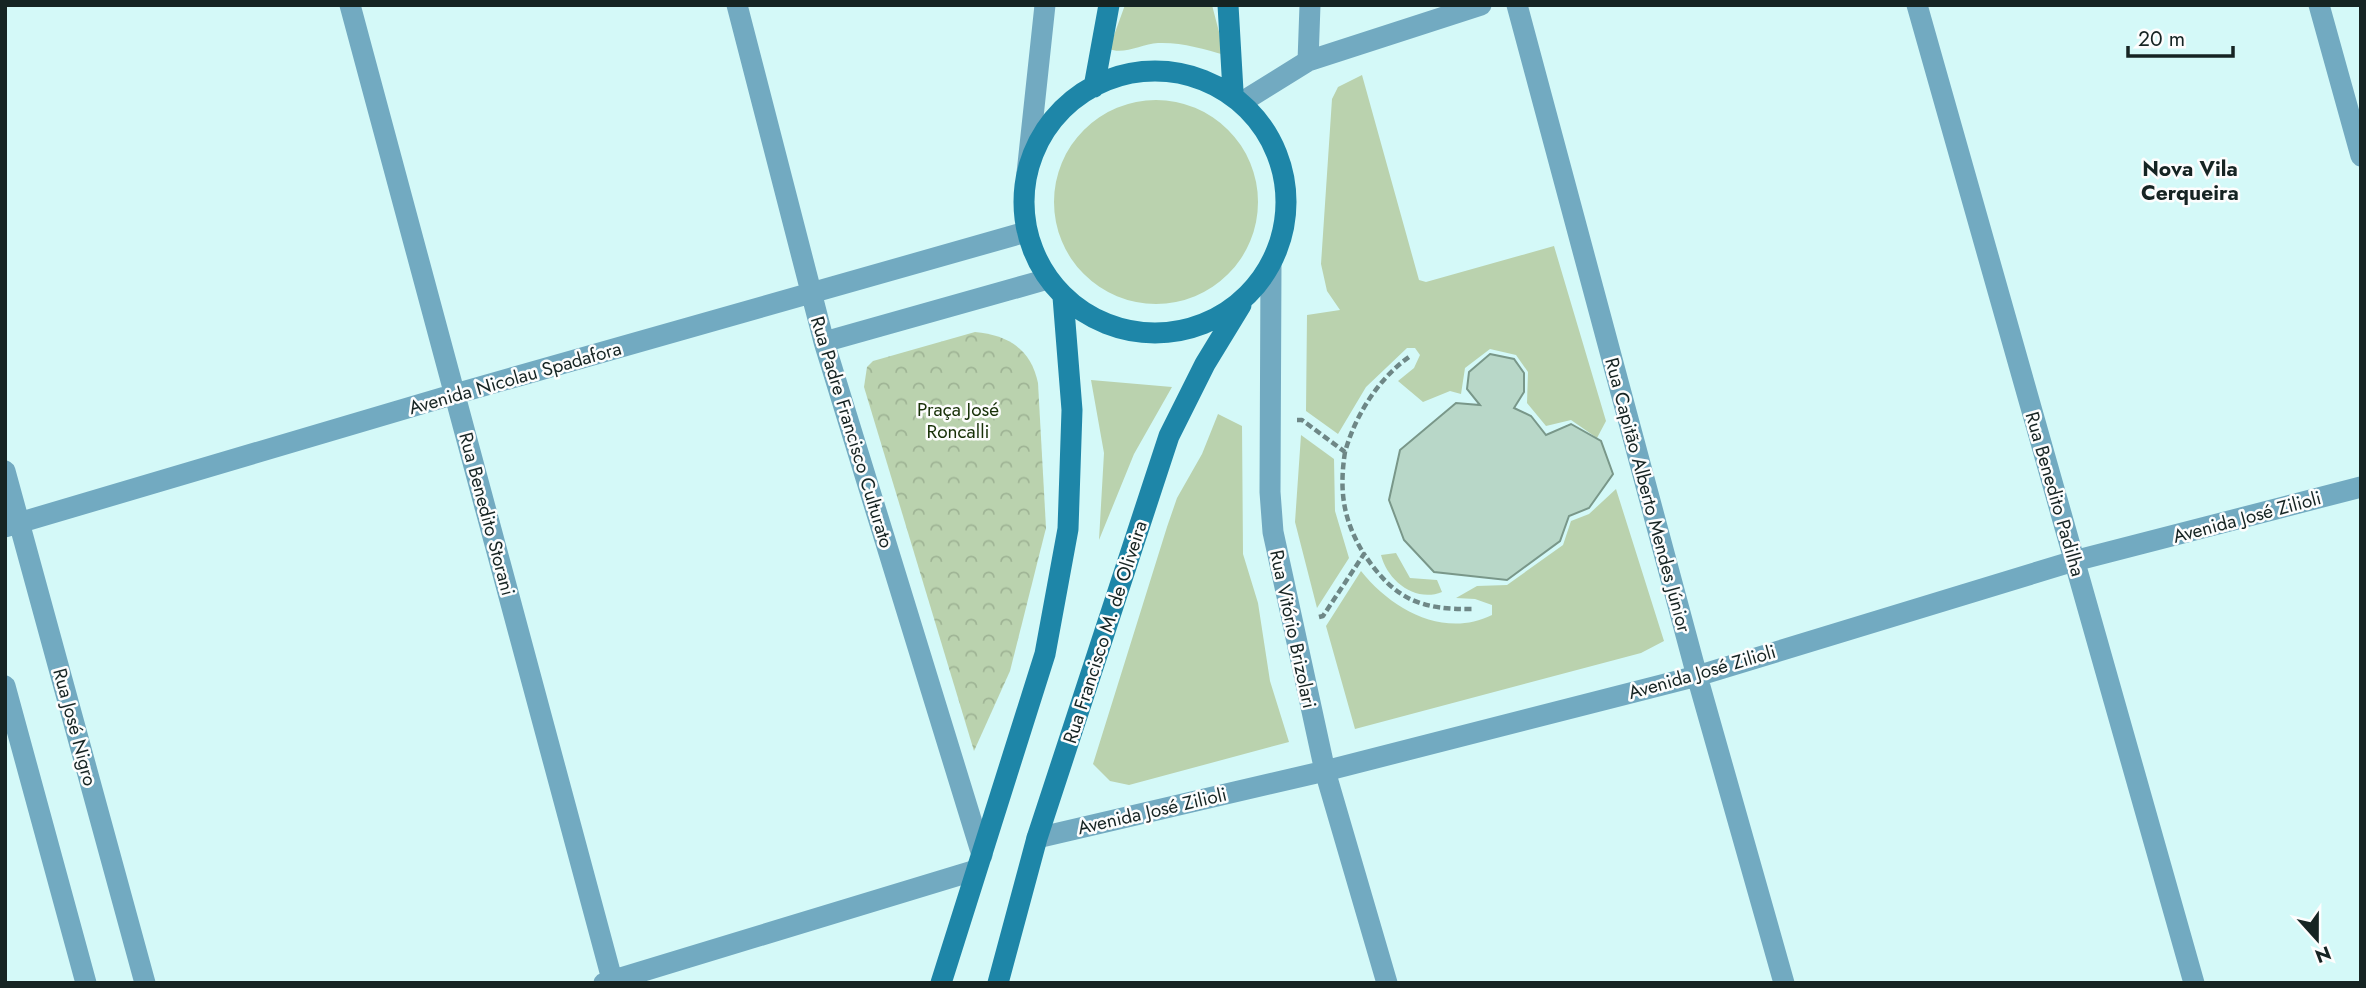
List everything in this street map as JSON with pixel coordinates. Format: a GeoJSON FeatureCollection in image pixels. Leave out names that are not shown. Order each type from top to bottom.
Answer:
{"type":"FeatureCollection","features":[{"type":"Feature","properties":{"kind":"main road"},"geometry":{"type":"LineString","coordinates":[[1094,87],[1109,5]]}},
{"type":"Feature","properties":{"kind":"main road"},"geometry":{"type":"LineString","coordinates":[[1228,5],[1238,97]]}},
{"type":"Feature","properties":{"kind":"main road"},"geometry":{"type":"LineString","coordinates":[[1238,97],[1194,77],[1160,72],[1126,75],[1094,87],[1063,109],[1040,138],[1027,173],[1023,203],[1026,232],[1048,279],[1063,297],[1096,320],[1134,333],[1175,333],[1214,320],[1247,297]]}},
{"type":"Feature","properties":{"kind":"main road","name":"Rua Francisco M. de Oliveira"},"geometry":{"type":"LineString","coordinates":[[999,981],[1037,838],[1169,436],[1205,363],[1271,264],[1285,226],[1286,186],[1275,147],[1238,97]]}},
{"type":"Feature","properties":{"kind":"main road"},"geometry":{"type":"LineString","coordinates":[[942,983],[1045,654],[1068,529],[1072,410],[1063,297]]}},
{"type":"Feature","properties":{"kind":"street","name":"Rua Benedito Storani"},"geometry":{"type":"LineString","coordinates":[[349,5],[610,982]]}},
{"type":"Feature","properties":{"kind":"street","name":"Rua Padre Francisco Culturato"},"geometry":{"type":"LineString","coordinates":[[737,5],[824,342],[979,863]]}},
{"type":"Feature","properties":{"kind":"street"},"geometry":{"type":"LineString","coordinates":[[1027,173],[1045,5]]}},
{"type":"Feature","properties":{"kind":"street"},"geometry":{"type":"LineString","coordinates":[[1308,61],[1310,5]]}},
{"type":"Feature","properties":{"kind":"street"},"geometry":{"type":"LineString","coordinates":[[1238,97],[1308,61],[1481,5]]}},
{"type":"Feature","properties":{"kind":"street","name":"Rua Capitão Alberto Mendes Júnior"},"geometry":{"type":"LineString","coordinates":[[1517,5],[1697,676],[1784,983]]}},
{"type":"Feature","properties":{"kind":"street","name":"Rua Benedito Padilha"},"geometry":{"type":"LineString","coordinates":[[1917,5],[2194,983]]}},
{"type":"Feature","properties":{"kind":"street"},"geometry":{"type":"LineString","coordinates":[[2319,5],[2361,156]]}},
{"type":"Feature","properties":{"kind":"street","name":"Avenida Nicolau Spadafora"},"geometry":{"type":"LineString","coordinates":[[12,526],[455,394],[812,295],[1026,232]]}},
{"type":"Feature","properties":{"kind":"street","name":"Rua Vitório Brizolari"},"geometry":{"type":"LineString","coordinates":[[1271,264],[1270,492],[1273,532],[1325,771],[1387,983]]}},
{"type":"Feature","properties":{"kind":"street"},"geometry":{"type":"LineString","coordinates":[[824,342],[1048,279]]}},
{"type":"Feature","properties":{"kind":"street","name":"Rua José Nigro"},"geometry":{"type":"LineString","coordinates":[[5,471],[12,526],[145,983]]}},
{"type":"Feature","properties":{"kind":"street","name":"Avenida José Zilioli"},"geometry":{"type":"LineString","coordinates":[[1037,838],[1325,771],[1697,676],[2074,561],[2361,487]]}},
{"type":"Feature","properties":{"kind":"street"},"geometry":{"type":"LineString","coordinates":[[5,686],[86,983]]}},
{"type":"Feature","properties":{"kind":"street"},"geometry":{"type":"LineString","coordinates":[[610,982],[979,863]]}},
{"type":"Feature","properties":{"kind":"path"},"geometry":{"type":"LineString","coordinates":[[1409,357],[1387,377],[1360,413],[1345,452],[1341,482],[1344,516],[1364,554],[1401,597],[1436,608],[1475,609]]}},
{"type":"Feature","properties":{"kind":"path"},"geometry":{"type":"LineString","coordinates":[[1271,419],[1302,420],[1345,452]]}},
{"type":"Feature","properties":{"kind":"path"},"geometry":{"type":"LineString","coordinates":[[1291,624],[1323,616],[1364,554]]}},
{"type":"Feature","properties":{"kind":"green space"},"geometry":{"type":"Polygon","coordinates":[[[1125,5],[1212,5],[1225,55],[1192,46],[1167,43],[1121,51],[1109,49],[1125,5]]]}},
{"type":"Feature","properties":{"kind":"green space"},"geometry":{"type":"Polygon","coordinates":[[[1362,75],[1419,280],[1426,282],[1554,246],[1606,421],[1597,438],[1571,420],[1546,426],[1527,403],[1528,372],[1516,355],[1490,349],[1465,368],[1461,394],[1450,391],[1423,402],[1398,381],[1414,368],[1420,355],[1415,348],[1407,348],[1366,387],[1338,434],[1306,411],[1307,315],[1340,310],[1327,291],[1321,264],[1332,99],[1338,87],[1362,75]]]}},
{"type":"Feature","properties":{"kind":"green space"},"geometry":{"type":"Polygon","coordinates":[[[1156,100],[1195,108],[1213,117],[1228,130],[1241,145],[1250,163],[1258,202],[1250,241],[1241,259],[1228,274],[1213,287],[1195,296],[1156,304],[1117,296],[1099,287],[1084,274],[1071,259],[1062,241],[1054,202],[1062,163],[1071,145],[1084,130],[1099,117],[1117,108],[1156,100]]]}},
{"type":"Feature","properties":{"kind":"green space","name":"Praça José Roncalli"},"geometry":{"type":"Polygon","coordinates":[[[975,332],[1008,340],[1024,353],[1035,371],[1038,383],[1046,528],[1010,671],[974,751],[864,387],[867,367],[873,361],[975,332]]]}},
{"type":"Feature","properties":{"kind":"green space"},"geometry":{"type":"Polygon","coordinates":[[[1091,380],[1172,387],[1134,454],[1099,540],[1104,453],[1091,380]]]}},
{"type":"Feature","properties":{"kind":"green space"},"geometry":{"type":"Polygon","coordinates":[[[1218,414],[1242,426],[1243,554],[1258,603],[1270,681],[1289,742],[1129,785],[1110,781],[1093,764],[1177,498],[1202,454],[1218,414]]]}},
{"type":"Feature","properties":{"kind":"green space"},"geometry":{"type":"Polygon","coordinates":[[[1301,435],[1334,459],[1335,511],[1349,558],[1317,608],[1295,522],[1301,435]]]}},
{"type":"Feature","properties":{"kind":"green space"},"geometry":{"type":"Polygon","coordinates":[[[1616,489],[1664,641],[1641,653],[1355,729],[1326,626],[1361,571],[1387,597],[1420,616],[1437,622],[1474,622],[1492,615],[1492,605],[1475,599],[1456,598],[1477,586],[1507,585],[1563,545],[1571,521],[1589,514],[1616,489]]]}},
{"type":"Feature","properties":{"kind":"green space"},"geometry":{"type":"Polygon","coordinates":[[[1396,553],[1410,578],[1437,580],[1442,592],[1432,595],[1412,592],[1396,581],[1381,555],[1396,553]]]}},
{"type":"Feature","properties":{"kind":"building"},"geometry":{"type":"Polygon","coordinates":[[[1490,354],[1514,359],[1524,373],[1524,392],[1514,408],[1531,416],[1546,435],[1571,424],[1601,441],[1613,474],[1589,508],[1569,516],[1560,541],[1507,580],[1434,572],[1404,540],[1389,500],[1400,450],[1456,403],[1480,405],[1467,389],[1469,372],[1490,354]]]}},
{"type":"Feature","properties":{"kind":"district","name":"Nova Vila Cerqueira"},"geometry":{"type":"Point","coordinates":[2190,181]}}]}
